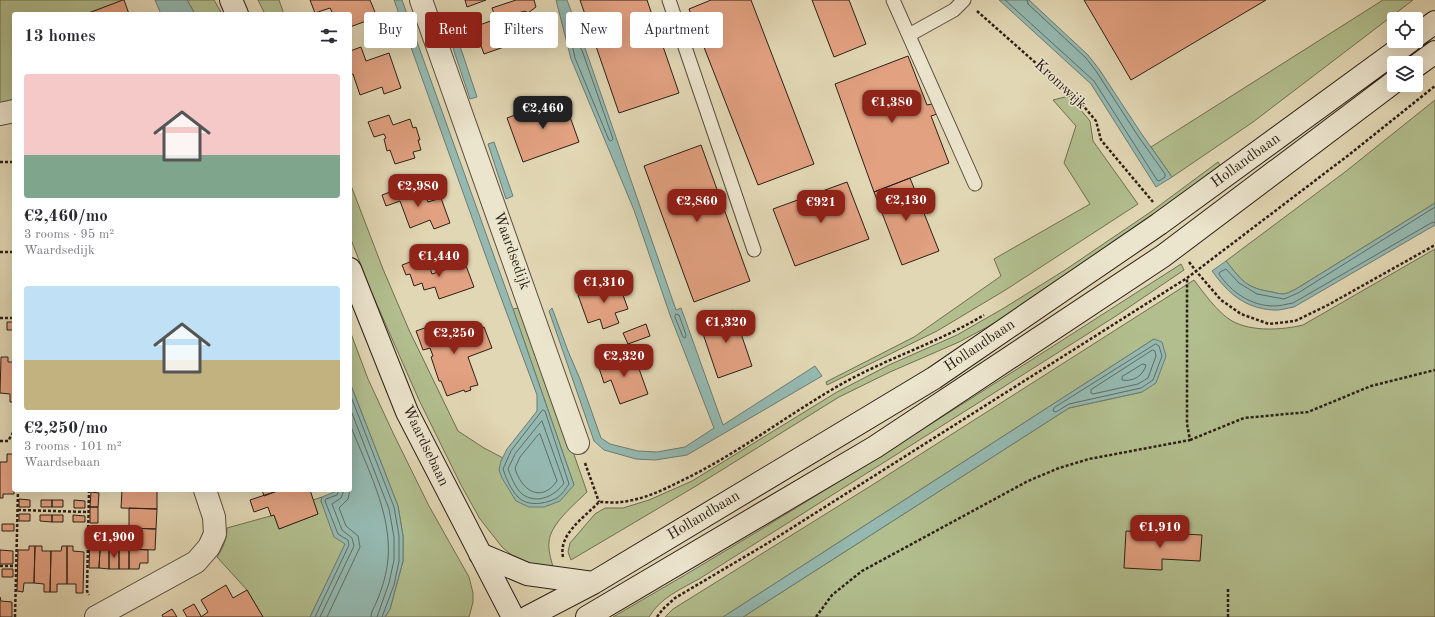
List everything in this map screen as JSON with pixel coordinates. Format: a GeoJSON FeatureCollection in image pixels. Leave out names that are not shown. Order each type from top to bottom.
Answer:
{"type":"FeatureCollection","features":[{"type":"Feature","properties":{"kind":"main road"},"geometry":{"type":"LineString","coordinates":[[231,0],[236,12]]}},
{"type":"Feature","properties":{"kind":"main road"},"geometry":{"type":"LineString","coordinates":[[247,0],[251,12]]}},
{"type":"Feature","properties":{"kind":"main road","name":"Waardsedijk"},"geometry":{"type":"LineString","coordinates":[[421,0],[578,443]]}},
{"type":"Feature","properties":{"kind":"main road"},"geometry":{"type":"LineString","coordinates":[[1423,31],[1435,22]]}},
{"type":"Feature","properties":{"kind":"main road","name":"Hollandbaan"},"geometry":{"type":"LineString","coordinates":[[528,617],[593,583],[934,378],[1159,224],[1400,48]]}},
{"type":"Feature","properties":{"kind":"main road"},"geometry":{"type":"LineString","coordinates":[[1423,61],[1435,52]]}},
{"type":"Feature","properties":{"kind":"main road","name":"Hollandbaan"},"geometry":{"type":"LineString","coordinates":[[587,617],[875,447],[1178,245],[1387,87]]}},
{"type":"Feature","properties":{"kind":"main road"},"geometry":{"type":"LineString","coordinates":[[0,114],[12,111]]}},
{"type":"Feature","properties":{"kind":"main road","name":"Waardsebaan"},"geometry":{"type":"LineString","coordinates":[[352,274],[407,412],[513,617]]}},
{"type":"Feature","properties":{"kind":"main road"},"geometry":{"type":"LineString","coordinates":[[99,615],[196,562],[210,547],[215,534],[214,517],[206,492]]}},
{"type":"Feature","properties":{"kind":"main road"},"geometry":{"type":"LineString","coordinates":[[480,554],[527,574],[593,583]]}},
{"type":"Feature","properties":{"kind":"lane"},"geometry":{"type":"LineString","coordinates":[[669,0],[754,250]]}},
{"type":"Feature","properties":{"kind":"lane"},"geometry":{"type":"LineString","coordinates":[[893,0],[975,184]]}},
{"type":"Feature","properties":{"kind":"lane"},"geometry":{"type":"LineString","coordinates":[[909,35],[954,10],[964,0]]}},
{"type":"Feature","properties":{"kind":"path","name":"Kromwijk"},"geometry":{"type":"LineString","coordinates":[[964,0],[1082,103],[1096,121],[1101,140],[1153,202],[1147,207]]}},
{"type":"Feature","properties":{"kind":"path"},"geometry":{"type":"LineString","coordinates":[[657,617],[675,598],[768,543],[1196,272],[1350,154],[1435,86]]}},
{"type":"Feature","properties":{"kind":"path"},"geometry":{"type":"LineString","coordinates":[[0,162],[12,162]]}},
{"type":"Feature","properties":{"kind":"path"},"geometry":{"type":"LineString","coordinates":[[1178,245],[1196,272],[1221,300],[1241,314],[1269,324],[1302,318],[1328,305],[1435,244]]}},
{"type":"Feature","properties":{"kind":"path"},"geometry":{"type":"LineString","coordinates":[[0,252],[12,252]]}},
{"type":"Feature","properties":{"kind":"path"},"geometry":{"type":"LineString","coordinates":[[1187,278],[1187,424],[1190,440]]}},
{"type":"Feature","properties":{"kind":"path","name":"Hollandbaan"},"geometry":{"type":"LineString","coordinates":[[578,443],[599,502],[619,503],[648,496],[710,467],[845,383],[872,368],[945,335],[987,313]]}},
{"type":"Feature","properties":{"kind":"path"},"geometry":{"type":"LineString","coordinates":[[0,318],[12,318]]}},
{"type":"Feature","properties":{"kind":"path"},"geometry":{"type":"LineString","coordinates":[[816,617],[832,595],[862,571],[1028,481],[1059,468],[1089,459],[1190,440],[1244,418],[1308,412],[1371,386],[1435,370]]}},
{"type":"Feature","properties":{"kind":"path"},"geometry":{"type":"LineString","coordinates":[[0,441],[8,441],[12,434]]}},
{"type":"Feature","properties":{"kind":"path"},"geometry":{"type":"LineString","coordinates":[[15,617],[15,566],[18,492]]}},
{"type":"Feature","properties":{"kind":"path"},"geometry":{"type":"LineString","coordinates":[[89,492],[87,591],[99,615]]}},
{"type":"Feature","properties":{"kind":"path"},"geometry":{"type":"LineString","coordinates":[[18,510],[88,512]]}},
{"type":"Feature","properties":{"kind":"path"},"geometry":{"type":"LineString","coordinates":[[0,566],[15,566]]}},
{"type":"Feature","properties":{"kind":"path"},"geometry":{"type":"LineString","coordinates":[[1228,587],[1228,617]]}},
{"type":"Feature","properties":{"kind":"green space"},"geometry":{"type":"Polygon","coordinates":[[[0,0],[123,0],[91,12],[12,12],[12,101],[0,104],[0,0]]]}},
{"type":"Feature","properties":{"kind":"green space"},"geometry":{"type":"Polygon","coordinates":[[[187,0],[214,0],[221,12],[194,12],[187,0]]]}},
{"type":"Feature","properties":{"kind":"green space"},"geometry":{"type":"Polygon","coordinates":[[[258,0],[279,0],[283,12],[264,12],[258,0]]]}},
{"type":"Feature","properties":{"kind":"green space"},"geometry":{"type":"Polygon","coordinates":[[[1383,0],[1413,0],[1397,12],[1387,12],[1387,20],[1253,122],[1172,177],[1151,147],[1383,0]]]}},
{"type":"Feature","properties":{"kind":"green space"},"geometry":{"type":"Polygon","coordinates":[[[1069,96],[1090,121],[1093,141],[1138,204],[1007,289],[937,331],[827,385],[826,382],[914,337],[1001,276],[994,259],[1090,204],[1064,163],[1076,126],[1053,100],[1069,96]]]}},
{"type":"Feature","properties":{"kind":"green space"},"geometry":{"type":"Polygon","coordinates":[[[1435,100],[1435,203],[1296,289],[1284,294],[1250,286],[1236,274],[1226,261],[1345,172],[1435,100]]]}},
{"type":"Feature","properties":{"kind":"green space"},"geometry":{"type":"Polygon","coordinates":[[[1218,162],[1222,168],[1008,316],[959,342],[890,372],[839,397],[696,486],[571,560],[568,552],[570,543],[595,514],[605,508],[623,508],[649,500],[692,481],[837,392],[889,365],[957,335],[1065,270],[1152,211],[1218,162]]]}},
{"type":"Feature","properties":{"kind":"green space"},"geometry":{"type":"Polygon","coordinates":[[[352,188],[383,269],[409,330],[458,431],[484,448],[503,458],[501,461],[574,485],[513,309],[523,307],[587,492],[558,521],[550,535],[549,548],[553,567],[538,567],[515,558],[502,547],[480,519],[461,485],[419,400],[371,291],[352,242],[352,188]]]}},
{"type":"Feature","properties":{"kind":"green space"},"geometry":{"type":"Polygon","coordinates":[[[1435,249],[1435,617],[743,617],[1069,408],[1142,392],[1154,339],[723,617],[665,617],[673,609],[869,487],[1194,280],[1216,308],[1232,321],[1249,327],[1267,329],[1286,328],[1303,325],[1435,249]]]}},
{"type":"Feature","properties":{"kind":"green space"},"geometry":{"type":"Polygon","coordinates":[[[1181,264],[1184,270],[1116,316],[699,579],[678,590],[659,604],[649,617],[613,617],[757,532],[828,488],[1181,264]]]}},
{"type":"Feature","properties":{"kind":"green space"},"geometry":{"type":"Polygon","coordinates":[[[352,336],[368,379],[394,435],[429,506],[469,577],[473,593],[473,602],[469,617],[385,617],[390,609],[403,561],[403,536],[398,506],[352,388],[352,336]]]}},
{"type":"Feature","properties":{"kind":"green space"},"geometry":{"type":"Polygon","coordinates":[[[322,497],[321,501],[346,543],[310,617],[263,617],[247,590],[217,557],[224,543],[227,528],[274,515],[279,529],[318,514],[313,500],[322,497]]]}},
{"type":"Feature","properties":{"kind":"water"},"geometry":{"type":"Polygon","coordinates":[[[155,0],[187,0],[194,12],[160,12],[155,0]]]}},
{"type":"Feature","properties":{"kind":"water"},"geometry":{"type":"Polygon","coordinates":[[[394,0],[402,0],[406,12],[398,12],[394,0]]]}},
{"type":"Feature","properties":{"kind":"water"},"geometry":{"type":"Polygon","coordinates":[[[556,0],[567,0],[571,12],[566,12],[566,39],[556,0]]]}},
{"type":"Feature","properties":{"kind":"water"},"geometry":{"type":"Polygon","coordinates":[[[999,0],[1029,0],[1088,55],[1172,177],[1156,187],[1091,84],[999,0]]]}},
{"type":"Feature","properties":{"kind":"water"},"geometry":{"type":"Polygon","coordinates":[[[417,42],[513,309],[574,485],[560,501],[544,507],[529,507],[516,501],[502,478],[499,470],[501,461],[507,449],[537,411],[537,395],[411,48],[417,48],[417,42]]]}},
{"type":"Feature","properties":{"kind":"water"},"geometry":{"type":"Polygon","coordinates":[[[453,48],[461,48],[477,97],[470,99],[453,48]]]}},
{"type":"Feature","properties":{"kind":"water"},"geometry":{"type":"Polygon","coordinates":[[[568,48],[585,48],[676,310],[681,308],[723,425],[815,366],[822,376],[687,455],[655,460],[636,459],[604,450],[594,441],[549,311],[552,308],[601,438],[610,444],[638,451],[657,452],[685,447],[714,428],[670,315],[634,210],[571,59],[568,48]]]}},
{"type":"Feature","properties":{"kind":"water"},"geometry":{"type":"Polygon","coordinates":[[[494,142],[513,196],[506,199],[488,144],[494,142]]]}},
{"type":"Feature","properties":{"kind":"water"},"geometry":{"type":"Polygon","coordinates":[[[1435,203],[1435,225],[1294,307],[1273,310],[1263,309],[1245,303],[1224,286],[1212,271],[1226,261],[1236,274],[1250,286],[1284,294],[1296,289],[1435,203]]]}},
{"type":"Feature","properties":{"kind":"water"},"geometry":{"type":"Polygon","coordinates":[[[1154,339],[1162,342],[1166,356],[1156,383],[1142,392],[1069,408],[743,617],[723,617],[1154,339]]]}},
{"type":"Feature","properties":{"kind":"water"},"geometry":{"type":"Polygon","coordinates":[[[352,388],[398,506],[403,536],[403,561],[390,609],[385,617],[310,617],[345,544],[334,537],[321,501],[322,497],[334,492],[352,492],[352,388]]]}},
{"type":"Feature","properties":{"kind":"building"},"geometry":{"type":"Polygon","coordinates":[[[123,0],[128,12],[91,12],[123,0]]]}},
{"type":"Feature","properties":{"kind":"building"},"geometry":{"type":"Polygon","coordinates":[[[310,0],[370,0],[375,12],[364,12],[364,22],[352,26],[352,12],[332,12],[330,8],[315,12],[310,0]]]}},
{"type":"Feature","properties":{"kind":"building"},"geometry":{"type":"Polygon","coordinates":[[[465,0],[486,0],[467,7],[465,0]]]}},
{"type":"Feature","properties":{"kind":"building"},"geometry":{"type":"Polygon","coordinates":[[[516,0],[534,0],[536,7],[529,12],[493,12],[492,8],[516,0]]]}},
{"type":"Feature","properties":{"kind":"building"},"geometry":{"type":"Polygon","coordinates":[[[580,0],[647,0],[651,12],[630,12],[630,48],[664,48],[679,93],[619,113],[597,48],[622,48],[622,12],[584,12],[580,0]]]}},
{"type":"Feature","properties":{"kind":"building"},"geometry":{"type":"Polygon","coordinates":[[[711,0],[751,0],[814,164],[758,185],[704,48],[723,48],[723,12],[690,12],[689,9],[711,0]]]}},
{"type":"Feature","properties":{"kind":"building"},"geometry":{"type":"Polygon","coordinates":[[[812,0],[849,0],[866,44],[834,57],[812,0]]]}},
{"type":"Feature","properties":{"kind":"building"},"geometry":{"type":"Polygon","coordinates":[[[1084,0],[1266,0],[1131,80],[1084,0]]]}},
{"type":"Feature","properties":{"kind":"building"},"geometry":{"type":"Polygon","coordinates":[[[490,21],[490,48],[501,48],[484,54],[482,48],[482,24],[490,21]]]}},
{"type":"Feature","properties":{"kind":"building"},"geometry":{"type":"Polygon","coordinates":[[[361,47],[366,61],[389,53],[401,88],[384,94],[382,87],[360,95],[352,74],[352,50],[361,47]]]}},
{"type":"Feature","properties":{"kind":"building"},"geometry":{"type":"Polygon","coordinates":[[[908,56],[927,105],[932,104],[937,114],[931,116],[949,163],[874,192],[835,84],[908,56]]]}},
{"type":"Feature","properties":{"kind":"building"},"geometry":{"type":"Polygon","coordinates":[[[563,97],[579,142],[523,162],[507,118],[563,97]]]}},
{"type":"Feature","properties":{"kind":"building"},"geometry":{"type":"Polygon","coordinates":[[[389,115],[393,125],[410,119],[413,128],[416,127],[421,150],[413,152],[415,158],[395,164],[390,150],[387,151],[384,139],[386,138],[384,134],[374,137],[368,122],[389,115]]]}},
{"type":"Feature","properties":{"kind":"building"},"geometry":{"type":"Polygon","coordinates":[[[701,145],[750,281],[694,302],[644,166],[701,145]]]}},
{"type":"Feature","properties":{"kind":"building"},"geometry":{"type":"Polygon","coordinates":[[[910,178],[939,251],[902,265],[874,192],[910,178]]]}},
{"type":"Feature","properties":{"kind":"building"},"geometry":{"type":"Polygon","coordinates":[[[847,182],[869,239],[795,266],[773,209],[847,182]]]}},
{"type":"Feature","properties":{"kind":"building"},"geometry":{"type":"Polygon","coordinates":[[[409,185],[413,196],[425,192],[428,202],[441,198],[450,223],[434,229],[430,220],[410,228],[400,201],[386,206],[382,195],[409,185]]]}},
{"type":"Feature","properties":{"kind":"building"},"geometry":{"type":"Polygon","coordinates":[[[426,256],[432,274],[465,263],[474,287],[439,299],[435,287],[424,290],[422,283],[414,286],[410,274],[406,275],[402,265],[426,256]]]}},
{"type":"Feature","properties":{"kind":"building"},"geometry":{"type":"Polygon","coordinates":[[[618,281],[628,309],[615,313],[619,323],[603,329],[600,319],[588,323],[578,295],[618,281]]]}},
{"type":"Feature","properties":{"kind":"building"},"geometry":{"type":"Polygon","coordinates":[[[733,310],[752,366],[718,378],[699,322],[733,310]]]}},
{"type":"Feature","properties":{"kind":"building"},"geometry":{"type":"Polygon","coordinates":[[[7,322],[12,322],[12,330],[7,330],[7,322]]]}},
{"type":"Feature","properties":{"kind":"building"},"geometry":{"type":"Polygon","coordinates":[[[439,323],[442,330],[445,330],[446,335],[461,330],[462,332],[469,330],[469,332],[484,327],[492,348],[468,357],[478,385],[470,387],[471,390],[465,392],[464,390],[447,396],[441,381],[439,381],[431,357],[433,356],[430,348],[423,350],[416,331],[439,323]]]}},
{"type":"Feature","properties":{"kind":"building"},"geometry":{"type":"Polygon","coordinates":[[[646,324],[650,336],[628,344],[623,333],[646,324]]]}},
{"type":"Feature","properties":{"kind":"building"},"geometry":{"type":"Polygon","coordinates":[[[633,352],[648,394],[620,404],[611,380],[604,383],[598,365],[633,352]]]}},
{"type":"Feature","properties":{"kind":"building"},"geometry":{"type":"Polygon","coordinates":[[[1,357],[8,357],[8,362],[12,362],[12,402],[10,402],[10,394],[0,393],[1,357]]]}},
{"type":"Feature","properties":{"kind":"building"},"geometry":{"type":"Polygon","coordinates":[[[7,454],[12,454],[12,492],[14,492],[14,494],[3,494],[3,498],[0,498],[0,462],[7,462],[7,454]]]}},
{"type":"Feature","properties":{"kind":"building"},"geometry":{"type":"Polygon","coordinates":[[[91,492],[99,493],[98,507],[90,507],[91,492]]]}},
{"type":"Feature","properties":{"kind":"building"},"geometry":{"type":"Polygon","coordinates":[[[122,492],[157,492],[157,509],[121,508],[122,492]]]}},
{"type":"Feature","properties":{"kind":"building"},"geometry":{"type":"Polygon","coordinates":[[[263,492],[275,492],[264,496],[263,492]]]}},
{"type":"Feature","properties":{"kind":"building"},"geometry":{"type":"Polygon","coordinates":[[[274,492],[311,492],[318,514],[279,529],[274,515],[271,516],[268,507],[254,512],[250,500],[274,492]]]}},
{"type":"Feature","properties":{"kind":"building"},"geometry":{"type":"Polygon","coordinates":[[[19,499],[30,500],[30,507],[19,507],[19,499]]]}},
{"type":"Feature","properties":{"kind":"building"},"geometry":{"type":"Polygon","coordinates":[[[41,500],[52,500],[52,507],[41,507],[41,500]]]}},
{"type":"Feature","properties":{"kind":"building"},"geometry":{"type":"Polygon","coordinates":[[[52,500],[63,500],[63,507],[52,507],[52,500]]]}},
{"type":"Feature","properties":{"kind":"building"},"geometry":{"type":"Polygon","coordinates":[[[74,500],[85,501],[85,508],[74,508],[74,500]]]}},
{"type":"Feature","properties":{"kind":"building"},"geometry":{"type":"Polygon","coordinates":[[[90,507],[98,507],[98,523],[90,523],[90,507]]]}},
{"type":"Feature","properties":{"kind":"building"},"geometry":{"type":"Polygon","coordinates":[[[129,508],[157,509],[156,529],[129,528],[129,508]]]}},
{"type":"Feature","properties":{"kind":"building"},"geometry":{"type":"Polygon","coordinates":[[[19,514],[30,514],[30,521],[19,521],[19,514]]]}},
{"type":"Feature","properties":{"kind":"building"},"geometry":{"type":"Polygon","coordinates":[[[40,515],[52,515],[52,522],[40,521],[40,515]]]}},
{"type":"Feature","properties":{"kind":"building"},"geometry":{"type":"Polygon","coordinates":[[[52,515],[63,515],[63,522],[52,522],[52,515]]]}},
{"type":"Feature","properties":{"kind":"building"},"geometry":{"type":"Polygon","coordinates":[[[73,515],[85,516],[85,522],[73,522],[73,515]]]}},
{"type":"Feature","properties":{"kind":"building"},"geometry":{"type":"Polygon","coordinates":[[[2,524],[14,524],[14,531],[2,531],[2,524]]]}},
{"type":"Feature","properties":{"kind":"building"},"geometry":{"type":"Polygon","coordinates":[[[129,528],[156,529],[155,550],[128,549],[129,528]]]}},
{"type":"Feature","properties":{"kind":"building"},"geometry":{"type":"Polygon","coordinates":[[[1126,531],[1202,535],[1200,561],[1162,559],[1162,570],[1124,568],[1126,531]]]}},
{"type":"Feature","properties":{"kind":"building"},"geometry":{"type":"Polygon","coordinates":[[[90,533],[97,533],[97,548],[100,549],[99,568],[89,568],[90,533]]]}},
{"type":"Feature","properties":{"kind":"building"},"geometry":{"type":"Polygon","coordinates":[[[29,546],[35,546],[34,583],[24,583],[23,592],[17,591],[18,550],[29,550],[29,546]]]}},
{"type":"Feature","properties":{"kind":"building"},"geometry":{"type":"Polygon","coordinates":[[[35,546],[42,546],[42,551],[51,551],[50,592],[44,592],[44,584],[34,583],[35,546]]]}},
{"type":"Feature","properties":{"kind":"building"},"geometry":{"type":"Polygon","coordinates":[[[62,546],[67,546],[67,584],[57,584],[57,592],[50,592],[51,551],[61,551],[62,546]]]}},
{"type":"Feature","properties":{"kind":"building"},"geometry":{"type":"Polygon","coordinates":[[[67,546],[73,546],[73,551],[84,552],[83,593],[76,593],[76,584],[67,584],[67,546]]]}},
{"type":"Feature","properties":{"kind":"building"},"geometry":{"type":"Polygon","coordinates":[[[100,549],[109,549],[109,569],[99,568],[100,549]]]}},
{"type":"Feature","properties":{"kind":"building"},"geometry":{"type":"Polygon","coordinates":[[[109,549],[119,549],[119,569],[109,569],[109,549]]]}},
{"type":"Feature","properties":{"kind":"building"},"geometry":{"type":"Polygon","coordinates":[[[119,549],[129,549],[129,569],[119,569],[119,549]]]}},
{"type":"Feature","properties":{"kind":"building"},"geometry":{"type":"Polygon","coordinates":[[[129,549],[148,550],[148,563],[140,563],[139,569],[129,569],[129,549]]]}},
{"type":"Feature","properties":{"kind":"building"},"geometry":{"type":"Polygon","coordinates":[[[0,550],[13,551],[13,564],[0,564],[0,550]]]}},
{"type":"Feature","properties":{"kind":"building"},"geometry":{"type":"Polygon","coordinates":[[[2,569],[13,569],[13,577],[2,577],[2,569]]]}},
{"type":"Feature","properties":{"kind":"building"},"geometry":{"type":"Polygon","coordinates":[[[226,585],[233,598],[247,590],[263,617],[201,617],[208,612],[201,600],[226,585]]]}},
{"type":"Feature","properties":{"kind":"building"},"geometry":{"type":"Polygon","coordinates":[[[0,597],[1,601],[12,602],[12,617],[0,617],[0,597]]]}},
{"type":"Feature","properties":{"kind":"building"},"geometry":{"type":"Polygon","coordinates":[[[194,604],[201,617],[187,617],[183,610],[194,604]]]}},
{"type":"Feature","properties":{"kind":"building"},"geometry":{"type":"Polygon","coordinates":[[[172,609],[177,617],[163,617],[162,615],[172,609]]]}}]}
